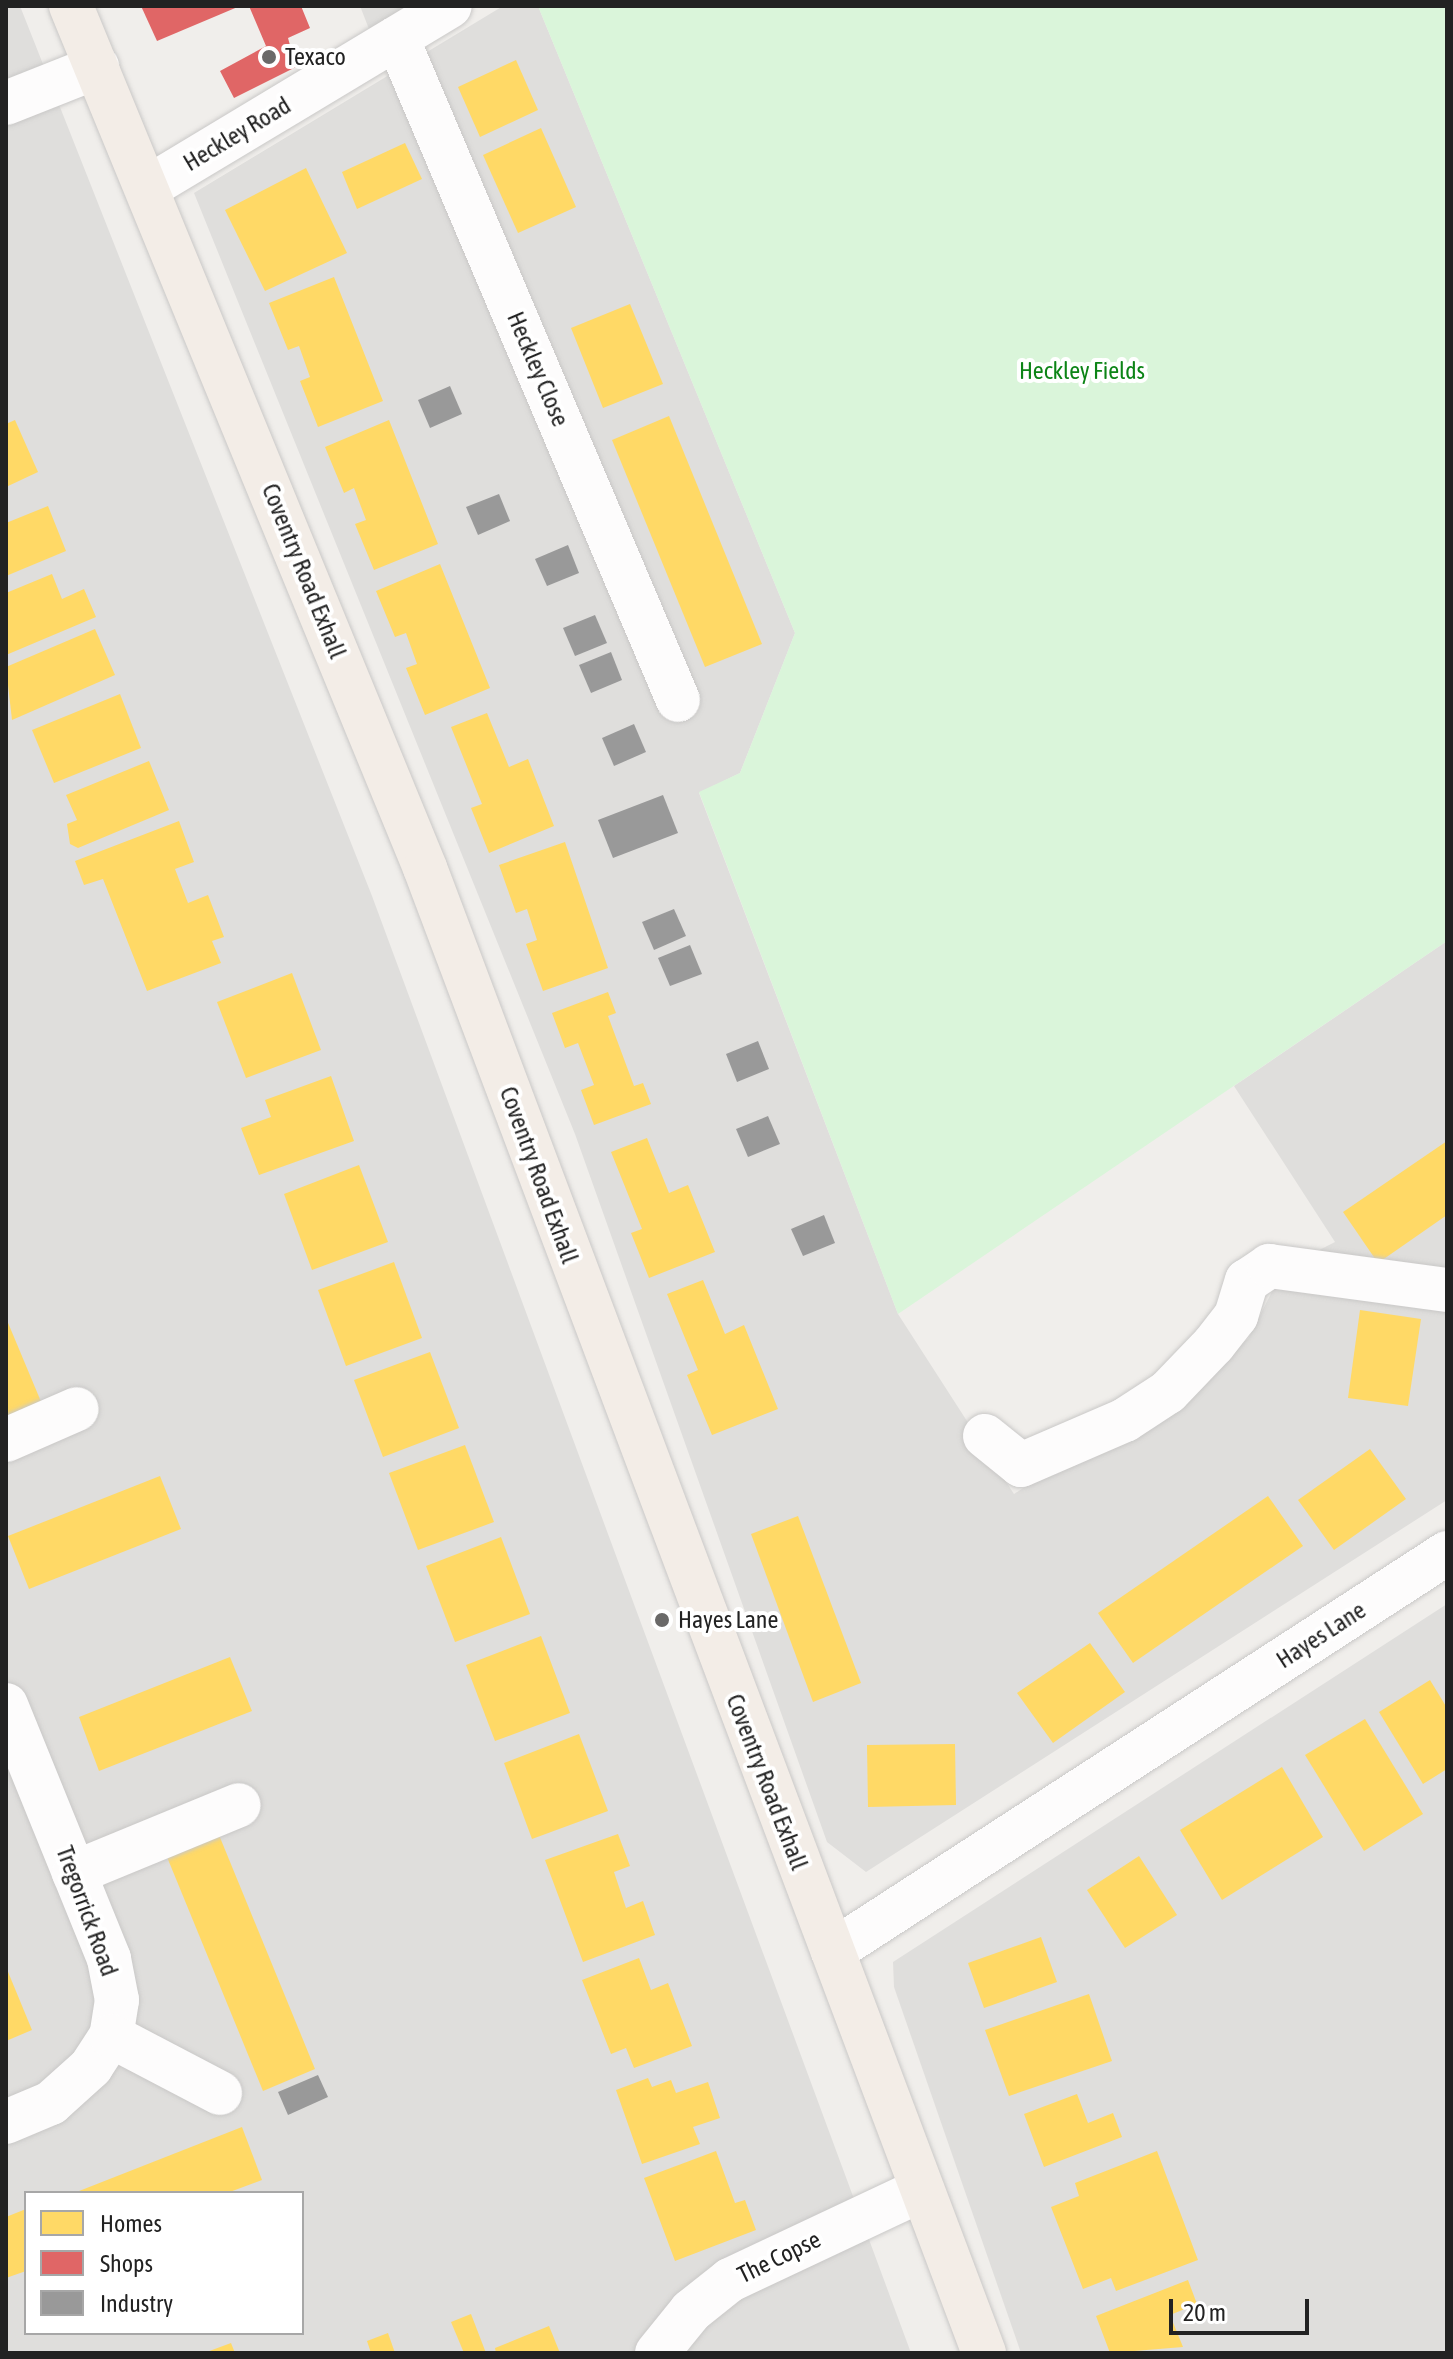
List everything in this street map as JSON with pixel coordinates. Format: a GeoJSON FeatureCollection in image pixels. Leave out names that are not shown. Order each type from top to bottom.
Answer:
{"type":"FeatureCollection","features":[{"type":"Feature","properties":{"kind":"main road","name":"Coventry Road Exhall"},"geometry":{"type":"LineString","coordinates":[[71,6],[425,868],[984,2353]]}},
{"type":"Feature","properties":{"kind":"street","name":"Heckley Road"},"geometry":{"type":"LineString","coordinates":[[147,188],[450,6]]}},
{"type":"Feature","properties":{"kind":"street","name":"Heckley Close"},"geometry":{"type":"LineString","coordinates":[[397,38],[678,700]]}},
{"type":"Feature","properties":{"kind":"street"},"geometry":{"type":"LineString","coordinates":[[6,103],[97,67]]}},
{"type":"Feature","properties":{"kind":"street"},"geometry":{"type":"LineString","coordinates":[[985,1436],[1021,1465],[1125,1420],[1168,1392],[1214,1344],[1236,1316],[1247,1281],[1269,1266],[1447,1290]]}},
{"type":"Feature","properties":{"kind":"street"},"geometry":{"type":"LineString","coordinates":[[6,1440],[77,1409]]}},
{"type":"Feature","properties":{"kind":"street","name":"Hayes Lane"},"geometry":{"type":"LineString","coordinates":[[833,1951],[1447,1553]]}},
{"type":"Feature","properties":{"kind":"street","name":"Tregorrick Road"},"geometry":{"type":"LineString","coordinates":[[6,1705],[109,1959],[117,2000],[111,2036],[91,2067],[51,2103],[6,2122]]}},
{"type":"Feature","properties":{"kind":"street"},"geometry":{"type":"LineString","coordinates":[[74,1873],[239,1805]]}},
{"type":"Feature","properties":{"kind":"street"},"geometry":{"type":"LineString","coordinates":[[111,2036],[220,2093]]}},
{"type":"Feature","properties":{"kind":"street","name":"The Copse"},"geometry":{"type":"LineString","coordinates":[[657,2353],[691,2311],[730,2280],[921,2190]]}},
{"type":"Feature","properties":{"kind":"shaded area"},"geometry":{"type":"Polygon","coordinates":[[[6,6],[20,6],[372,896],[911,2353],[6,2353],[6,6]]]}},
{"type":"Feature","properties":{"kind":"shaded area"},"geometry":{"type":"Polygon","coordinates":[[[360,6],[413,6],[369,29],[360,6]]]}},
{"type":"Feature","properties":{"kind":"shaded area"},"geometry":{"type":"Polygon","coordinates":[[[503,6],[538,6],[795,633],[740,773],[699,793],[898,1314],[1014,1494],[1248,1339],[1284,1268],[1335,1242],[1234,1086],[1447,941],[1447,1500],[866,1872],[827,1842],[575,1134],[194,193],[503,6]]]}},
{"type":"Feature","properties":{"kind":"shaded area"},"geometry":{"type":"Polygon","coordinates":[[[1447,1604],[1447,2353],[1021,2353],[894,1987],[893,1962],[1447,1604]]]}},
{"type":"Feature","properties":{"kind":"green space","name":"Heckley Fields"},"geometry":{"type":"Polygon","coordinates":[[[538,6],[1447,6],[1447,941],[898,1314],[699,792],[740,773],[795,633],[538,6]]]}},
{"type":"Feature","properties":{"kind":"building: Homes"},"geometry":{"type":"Polygon","coordinates":[[[516,60],[538,110],[480,137],[458,87],[516,60]]]}},
{"type":"Feature","properties":{"kind":"building: Homes"},"geometry":{"type":"Polygon","coordinates":[[[541,128],[576,207],[518,233],[483,155],[541,128]]]}},
{"type":"Feature","properties":{"kind":"building: Homes"},"geometry":{"type":"Polygon","coordinates":[[[405,143],[422,179],[357,209],[342,172],[405,143]]]}},
{"type":"Feature","properties":{"kind":"building: Homes"},"geometry":{"type":"Polygon","coordinates":[[[306,168],[347,253],[265,291],[225,210],[306,168]]]}},
{"type":"Feature","properties":{"kind":"building: Homes"},"geometry":{"type":"Polygon","coordinates":[[[334,277],[383,401],[318,427],[300,381],[310,377],[299,346],[288,350],[269,303],[334,277]]]}},
{"type":"Feature","properties":{"kind":"building: Homes"},"geometry":{"type":"Polygon","coordinates":[[[630,304],[663,384],[603,408],[571,328],[630,304]]]}},
{"type":"Feature","properties":{"kind":"building: Homes"},"geometry":{"type":"Polygon","coordinates":[[[669,416],[762,644],[705,667],[612,440],[669,416]]]}},
{"type":"Feature","properties":{"kind":"building: Homes"},"geometry":{"type":"Polygon","coordinates":[[[15,420],[38,472],[6,487],[6,424],[15,420]]]}},
{"type":"Feature","properties":{"kind":"building: Homes"},"geometry":{"type":"Polygon","coordinates":[[[389,420],[438,544],[374,570],[355,524],[366,520],[354,488],[344,493],[325,447],[389,420]]]}},
{"type":"Feature","properties":{"kind":"building: Homes"},"geometry":{"type":"Polygon","coordinates":[[[48,506],[66,551],[6,576],[6,523],[48,506]]]}},
{"type":"Feature","properties":{"kind":"building: Homes"},"geometry":{"type":"Polygon","coordinates":[[[440,564],[490,688],[425,715],[406,668],[417,664],[406,633],[395,637],[376,591],[440,564]]]}},
{"type":"Feature","properties":{"kind":"building: Homes"},"geometry":{"type":"Polygon","coordinates":[[[52,574],[62,599],[84,589],[96,617],[6,655],[6,593],[52,574]]]}},
{"type":"Feature","properties":{"kind":"building: Homes"},"geometry":{"type":"Polygon","coordinates":[[[95,629],[115,675],[12,720],[6,667],[95,629]]]}},
{"type":"Feature","properties":{"kind":"building: Homes"},"geometry":{"type":"Polygon","coordinates":[[[120,694],[141,748],[54,783],[32,730],[120,694]]]}},
{"type":"Feature","properties":{"kind":"building: Homes"},"geometry":{"type":"Polygon","coordinates":[[[487,713],[509,767],[528,759],[554,826],[489,853],[471,808],[482,804],[451,727],[487,713]]]}},
{"type":"Feature","properties":{"kind":"building: Homes"},"geometry":{"type":"Polygon","coordinates":[[[149,761],[169,810],[78,848],[70,844],[67,824],[77,820],[66,795],[149,761]]]}},
{"type":"Feature","properties":{"kind":"building: Homes"},"geometry":{"type":"Polygon","coordinates":[[[179,821],[194,862],[175,869],[188,903],[208,895],[224,937],[212,941],[221,963],[147,991],[103,879],[84,885],[75,861],[179,821]]]}},
{"type":"Feature","properties":{"kind":"building: Homes"},"geometry":{"type":"Polygon","coordinates":[[[565,842],[608,968],[543,991],[526,944],[537,940],[527,909],[516,913],[499,865],[565,842]]]}},
{"type":"Feature","properties":{"kind":"building: Homes"},"geometry":{"type":"Polygon","coordinates":[[[292,973],[321,1050],[246,1078],[217,1002],[292,973]]]}},
{"type":"Feature","properties":{"kind":"building: Homes"},"geometry":{"type":"Polygon","coordinates":[[[608,992],[616,1013],[608,1016],[634,1086],[643,1083],[651,1104],[594,1125],[581,1090],[594,1085],[578,1043],[565,1048],[552,1013],[608,992]]]}},
{"type":"Feature","properties":{"kind":"building: Homes"},"geometry":{"type":"Polygon","coordinates":[[[331,1076],[354,1141],[259,1175],[241,1128],[271,1117],[265,1100],[331,1076]]]}},
{"type":"Feature","properties":{"kind":"building: Homes"},"geometry":{"type":"Polygon","coordinates":[[[647,1138],[669,1193],[688,1185],[715,1252],[649,1278],[631,1233],[642,1229],[611,1152],[647,1138]]]}},
{"type":"Feature","properties":{"kind":"building: Homes"},"geometry":{"type":"Polygon","coordinates":[[[1447,1141],[1447,1215],[1378,1263],[1343,1212],[1447,1141]]]}},
{"type":"Feature","properties":{"kind":"building: Homes"},"geometry":{"type":"Polygon","coordinates":[[[359,1165],[388,1242],[312,1270],[284,1194],[359,1165]]]}},
{"type":"Feature","properties":{"kind":"building: Homes"},"geometry":{"type":"Polygon","coordinates":[[[394,1262],[422,1338],[346,1366],[318,1290],[394,1262]]]}},
{"type":"Feature","properties":{"kind":"building: Homes"},"geometry":{"type":"Polygon","coordinates":[[[703,1280],[725,1334],[744,1325],[778,1409],[712,1435],[687,1375],[698,1370],[667,1294],[703,1280]]]}},
{"type":"Feature","properties":{"kind":"building: Homes"},"geometry":{"type":"Polygon","coordinates":[[[1360,1310],[1421,1319],[1408,1406],[1348,1398],[1360,1310]]]}},
{"type":"Feature","properties":{"kind":"building: Homes"},"geometry":{"type":"Polygon","coordinates":[[[6,1318],[42,1404],[6,1419],[6,1318]]]}},
{"type":"Feature","properties":{"kind":"building: Homes"},"geometry":{"type":"Polygon","coordinates":[[[430,1352],[459,1428],[383,1457],[354,1380],[430,1352]]]}},
{"type":"Feature","properties":{"kind":"building: Homes"},"geometry":{"type":"Polygon","coordinates":[[[465,1445],[494,1522],[418,1550],[389,1473],[465,1445]]]}},
{"type":"Feature","properties":{"kind":"building: Homes"},"geometry":{"type":"Polygon","coordinates":[[[1370,1449],[1406,1499],[1334,1550],[1298,1500],[1370,1449]]]}},
{"type":"Feature","properties":{"kind":"building: Homes"},"geometry":{"type":"Polygon","coordinates":[[[160,1476],[181,1529],[29,1589],[8,1536],[160,1476]]]}},
{"type":"Feature","properties":{"kind":"building: Homes"},"geometry":{"type":"Polygon","coordinates":[[[1268,1496],[1303,1546],[1133,1663],[1098,1613],[1268,1496]]]}},
{"type":"Feature","properties":{"kind":"building: Homes"},"geometry":{"type":"Polygon","coordinates":[[[798,1516],[861,1683],[813,1702],[751,1534],[798,1516]]]}},
{"type":"Feature","properties":{"kind":"building: Homes"},"geometry":{"type":"Polygon","coordinates":[[[501,1537],[530,1614],[455,1642],[426,1566],[501,1537]]]}},
{"type":"Feature","properties":{"kind":"building: Homes"},"geometry":{"type":"Polygon","coordinates":[[[541,1636],[570,1713],[495,1741],[466,1665],[541,1636]]]}},
{"type":"Feature","properties":{"kind":"building: Homes"},"geometry":{"type":"Polygon","coordinates":[[[1090,1643],[1125,1692],[1053,1743],[1017,1693],[1090,1643]]]}},
{"type":"Feature","properties":{"kind":"building: Homes"},"geometry":{"type":"Polygon","coordinates":[[[230,1657],[252,1711],[99,1771],[79,1717],[230,1657]]]}},
{"type":"Feature","properties":{"kind":"building: Homes"},"geometry":{"type":"Polygon","coordinates":[[[1430,1680],[1447,1708],[1447,1769],[1423,1784],[1379,1712],[1430,1680]]]}},
{"type":"Feature","properties":{"kind":"building: Homes"},"geometry":{"type":"Polygon","coordinates":[[[1365,1719],[1423,1814],[1364,1851],[1305,1755],[1365,1719]]]}},
{"type":"Feature","properties":{"kind":"building: Homes"},"geometry":{"type":"Polygon","coordinates":[[[579,1734],[608,1811],[532,1839],[504,1763],[579,1734]]]}},
{"type":"Feature","properties":{"kind":"building: Homes"},"geometry":{"type":"Polygon","coordinates":[[[955,1744],[956,1805],[868,1807],[867,1745],[955,1744]]]}},
{"type":"Feature","properties":{"kind":"building: Homes"},"geometry":{"type":"Polygon","coordinates":[[[1282,1767],[1323,1837],[1222,1900],[1180,1830],[1282,1767]]]}},
{"type":"Feature","properties":{"kind":"building: Homes"},"geometry":{"type":"Polygon","coordinates":[[[618,1834],[630,1866],[614,1872],[626,1908],[643,1901],[655,1935],[583,1962],[545,1860],[618,1834]]]}},
{"type":"Feature","properties":{"kind":"building: Homes"},"geometry":{"type":"Polygon","coordinates":[[[219,1835],[315,2069],[263,2091],[167,1857],[219,1835]]]}},
{"type":"Feature","properties":{"kind":"building: Homes"},"geometry":{"type":"Polygon","coordinates":[[[1139,1856],[1177,1915],[1125,1948],[1087,1890],[1139,1856]]]}},
{"type":"Feature","properties":{"kind":"building: Homes"},"geometry":{"type":"Polygon","coordinates":[[[1041,1937],[1057,1982],[984,2008],[968,1963],[1041,1937]]]}},
{"type":"Feature","properties":{"kind":"building: Homes"},"geometry":{"type":"Polygon","coordinates":[[[639,1958],[651,1990],[668,1983],[692,2046],[634,2068],[626,2048],[611,2054],[582,1980],[639,1958]]]}},
{"type":"Feature","properties":{"kind":"building: Homes"},"geometry":{"type":"Polygon","coordinates":[[[6,1967],[32,2030],[6,2041],[6,1967]]]}},
{"type":"Feature","properties":{"kind":"building: Homes"},"geometry":{"type":"Polygon","coordinates":[[[1089,1994],[1112,2061],[1009,2096],[985,2030],[1089,1994]]]}},
{"type":"Feature","properties":{"kind":"building: Homes"},"geometry":{"type":"Polygon","coordinates":[[[648,2078],[652,2087],[671,2080],[676,2093],[708,2082],[720,2118],[693,2127],[700,2144],[642,2164],[616,2090],[648,2078]]]}},
{"type":"Feature","properties":{"kind":"building: Homes"},"geometry":{"type":"Polygon","coordinates":[[[1077,2094],[1088,2123],[1113,2113],[1122,2137],[1044,2167],[1024,2114],[1077,2094]]]}},
{"type":"Feature","properties":{"kind":"building: Homes"},"geometry":{"type":"Polygon","coordinates":[[[242,2127],[262,2180],[232,2191],[79,2191],[242,2127]]]}},
{"type":"Feature","properties":{"kind":"building: Homes"},"geometry":{"type":"Polygon","coordinates":[[[716,2151],[735,2203],[745,2200],[756,2230],[675,2261],[644,2178],[716,2151]]]}},
{"type":"Feature","properties":{"kind":"building: Homes"},"geometry":{"type":"Polygon","coordinates":[[[1157,2151],[1198,2260],[1116,2291],[1111,2278],[1083,2289],[1051,2207],[1079,2196],[1075,2183],[1157,2151]]]}},
{"type":"Feature","properties":{"kind":"building: Homes"},"geometry":{"type":"Polygon","coordinates":[[[24,2210],[24,2272],[6,2278],[6,2217],[24,2210]]]}},
{"type":"Feature","properties":{"kind":"building: Homes"},"geometry":{"type":"Polygon","coordinates":[[[1188,2280],[1197,2304],[1170,2315],[1183,2347],[1110,2353],[1096,2316],[1188,2280]]]}},
{"type":"Feature","properties":{"kind":"building: Homes"},"geometry":{"type":"Polygon","coordinates":[[[471,2314],[486,2353],[464,2353],[451,2322],[471,2314]]]}},
{"type":"Feature","properties":{"kind":"building: Homes"},"geometry":{"type":"Polygon","coordinates":[[[549,2326],[560,2353],[496,2353],[495,2348],[549,2326]]]}},
{"type":"Feature","properties":{"kind":"building: Homes"},"geometry":{"type":"Polygon","coordinates":[[[388,2333],[395,2353],[371,2353],[367,2341],[388,2333]]]}},
{"type":"Feature","properties":{"kind":"building: Homes"},"geometry":{"type":"Polygon","coordinates":[[[231,2343],[235,2353],[204,2353],[231,2343]]]}},
{"type":"Feature","properties":{"kind":"building: Shops","name":"Texaco"},"geometry":{"type":"Polygon","coordinates":[[[141,6],[240,6],[157,41],[141,6]]]}},
{"type":"Feature","properties":{"kind":"building: Shops","name":"Texaco"},"geometry":{"type":"Polygon","coordinates":[[[249,6],[301,6],[310,28],[288,38],[296,67],[234,98],[220,71],[266,46],[249,6]]]}},
{"type":"Feature","properties":{"kind":"building: Industry"},"geometry":{"type":"Polygon","coordinates":[[[450,386],[462,414],[430,428],[418,400],[450,386]]]}},
{"type":"Feature","properties":{"kind":"building: Industry"},"geometry":{"type":"Polygon","coordinates":[[[499,494],[510,521],[478,535],[466,507],[499,494]]]}},
{"type":"Feature","properties":{"kind":"building: Industry"},"geometry":{"type":"Polygon","coordinates":[[[568,545],[579,573],[547,586],[535,559],[568,545]]]}},
{"type":"Feature","properties":{"kind":"building: Industry"},"geometry":{"type":"Polygon","coordinates":[[[595,615],[607,643],[575,656],[563,628],[595,615]]]}},
{"type":"Feature","properties":{"kind":"building: Industry"},"geometry":{"type":"Polygon","coordinates":[[[611,652],[622,680],[591,693],[579,665],[611,652]]]}},
{"type":"Feature","properties":{"kind":"building: Industry"},"geometry":{"type":"Polygon","coordinates":[[[634,724],[646,752],[614,766],[602,738],[634,724]]]}},
{"type":"Feature","properties":{"kind":"building: Industry"},"geometry":{"type":"Polygon","coordinates":[[[663,795],[678,833],[613,858],[598,820],[663,795]]]}},
{"type":"Feature","properties":{"kind":"building: Industry"},"geometry":{"type":"Polygon","coordinates":[[[674,909],[686,936],[654,950],[642,922],[674,909]]]}},
{"type":"Feature","properties":{"kind":"building: Industry"},"geometry":{"type":"Polygon","coordinates":[[[690,945],[702,974],[670,986],[658,958],[690,945]]]}},
{"type":"Feature","properties":{"kind":"building: Industry"},"geometry":{"type":"Polygon","coordinates":[[[758,1041],[769,1069],[737,1082],[726,1054],[758,1041]]]}},
{"type":"Feature","properties":{"kind":"building: Industry"},"geometry":{"type":"Polygon","coordinates":[[[768,1116],[780,1144],[748,1157],[736,1129],[768,1116]]]}},
{"type":"Feature","properties":{"kind":"building: Industry"},"geometry":{"type":"Polygon","coordinates":[[[824,1215],[835,1243],[803,1256],[791,1229],[824,1215]]]}},
{"type":"Feature","properties":{"kind":"building: Industry"},"geometry":{"type":"Polygon","coordinates":[[[318,2075],[328,2097],[288,2115],[278,2092],[318,2075]]]}},
{"type":"Feature","properties":{"kind":"place","name":"Texaco"},"geometry":{"type":"Point","coordinates":[269,57]}},
{"type":"Feature","properties":{"kind":"place","name":"Hayes Lane"},"geometry":{"type":"Point","coordinates":[662,1620]}}]}
